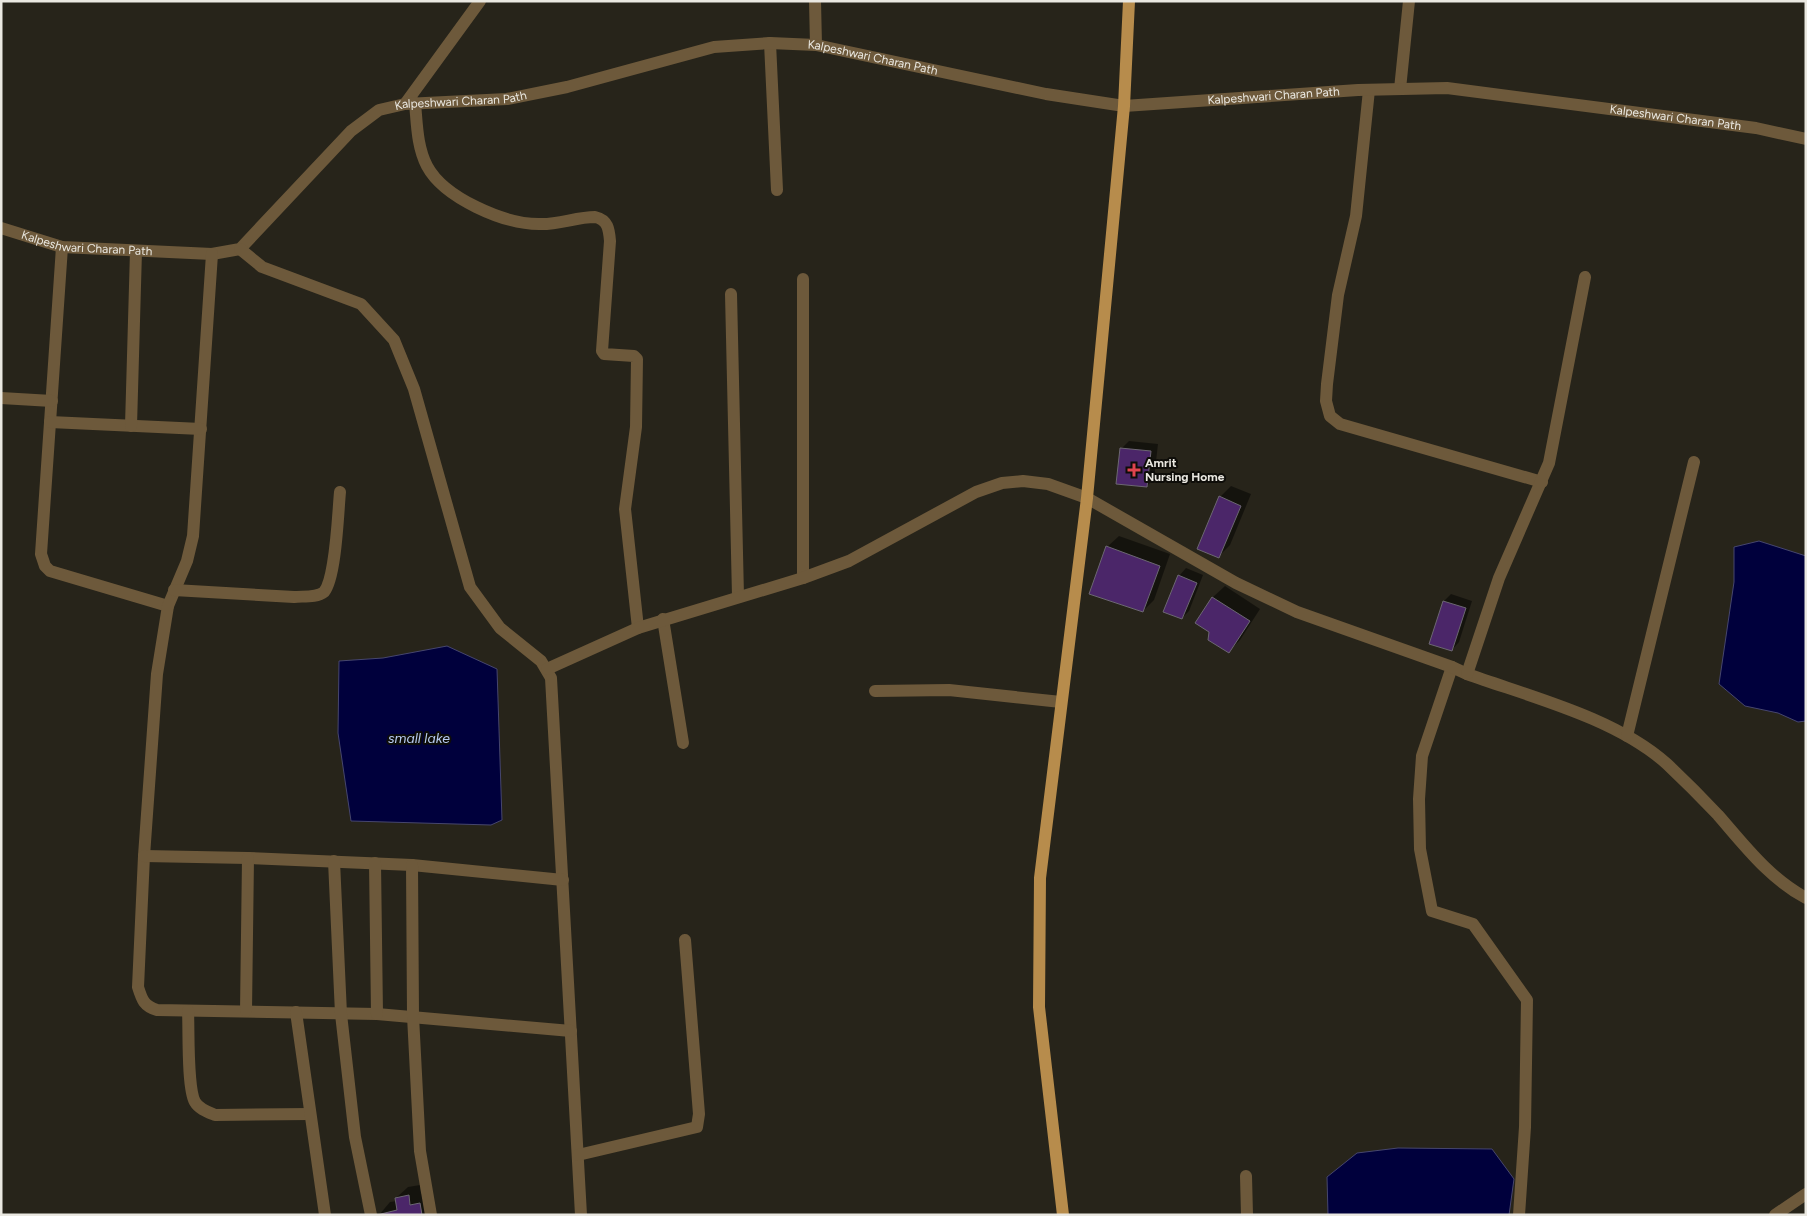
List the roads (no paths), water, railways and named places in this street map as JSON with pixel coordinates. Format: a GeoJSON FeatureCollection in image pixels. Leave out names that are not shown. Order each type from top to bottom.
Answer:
{"type":"FeatureCollection","features":[{"type":"Feature","properties":{"kind":"main road"},"geometry":{"type":"LineString","coordinates":[[1062,1215],[1039,1007],[1040,878],[1087,498],[1124,106],[1129,1]]}},
{"type":"Feature","properties":{"kind":"street"},"geometry":{"type":"LineString","coordinates":[[480,1],[410,103],[428,167],[437,181],[454,194],[486,211],[530,224],[550,224],[595,217],[602,218],[608,227],[610,241],[602,351],[604,354],[634,356],[637,359],[636,427],[625,509],[638,628]]}},
{"type":"Feature","properties":{"kind":"street"},"geometry":{"type":"LineString","coordinates":[[815,1],[816,45]]}},
{"type":"Feature","properties":{"kind":"street"},"geometry":{"type":"LineString","coordinates":[[1400,89],[1409,1]]}},
{"type":"Feature","properties":{"kind":"street"},"geometry":{"type":"LineString","coordinates":[[770,43],[777,190]]}},
{"type":"Feature","properties":{"kind":"street","name":"Kalpeshwari Charan Path"},"geometry":{"type":"LineString","coordinates":[[1,228],[62,247],[212,254],[240,250],[351,131],[379,110],[410,103],[507,99],[567,87],[714,47],[770,43],[816,45],[1046,94],[1124,106],[1369,90],[1447,88],[1756,128],[1806,140]]}},
{"type":"Feature","properties":{"kind":"street"},"geometry":{"type":"LineString","coordinates":[[1369,90],[1356,216],[1338,295],[1327,384],[1326,401],[1330,416],[1340,424],[1542,482]]}},
{"type":"Feature","properties":{"kind":"street"},"geometry":{"type":"LineString","coordinates":[[62,247],[41,554],[45,566],[50,571],[168,606]]}},
{"type":"Feature","properties":{"kind":"street"},"geometry":{"type":"LineString","coordinates":[[240,250],[262,267],[361,304],[394,340],[414,389],[470,587],[500,628],[547,669],[551,678],[554,694],[581,1215]]}},
{"type":"Feature","properties":{"kind":"street"},"geometry":{"type":"LineString","coordinates":[[131,426],[136,251]]}},
{"type":"Feature","properties":{"kind":"street"},"geometry":{"type":"LineString","coordinates":[[212,254],[193,536],[187,561],[168,606],[157,674],[144,856],[138,987],[142,999],[148,1007],[157,1010],[376,1014],[571,1031]]}},
{"type":"Feature","properties":{"kind":"street"},"geometry":{"type":"LineString","coordinates":[[1467,674],[1500,578],[1542,482],[1553,445],[1585,277]]}},
{"type":"Feature","properties":{"kind":"street"},"geometry":{"type":"LineString","coordinates":[[803,279],[803,578]]}},
{"type":"Feature","properties":{"kind":"street"},"geometry":{"type":"LineString","coordinates":[[731,294],[738,596]]}},
{"type":"Feature","properties":{"kind":"street"},"geometry":{"type":"LineString","coordinates":[[1,398],[52,401]]}},
{"type":"Feature","properties":{"kind":"street"},"geometry":{"type":"LineString","coordinates":[[50,422],[201,429]]}},
{"type":"Feature","properties":{"kind":"street"},"geometry":{"type":"LineString","coordinates":[[1626,736],[1694,462]]}},
{"type":"Feature","properties":{"kind":"street"},"geometry":{"type":"LineString","coordinates":[[547,669],[638,628],[738,596],[803,578],[849,561],[976,492],[1002,483],[1023,481],[1048,484],[1087,498],[1236,583],[1288,608],[1598,722],[1626,736],[1666,763],[1716,813],[1773,877],[1806,898]]}},
{"type":"Feature","properties":{"kind":"street"},"geometry":{"type":"LineString","coordinates":[[174,590],[294,597],[314,596],[323,593],[329,584],[333,566],[340,492]]}},
{"type":"Feature","properties":{"kind":"street"},"geometry":{"type":"LineString","coordinates":[[663,620],[684,743]]}},
{"type":"Feature","properties":{"kind":"street"},"geometry":{"type":"LineString","coordinates":[[1452,667],[1422,756],[1419,799],[1420,849],[1432,910],[1473,924],[1527,1000],[1525,1127],[1518,1215]]}},
{"type":"Feature","properties":{"kind":"street"},"geometry":{"type":"LineString","coordinates":[[875,691],[949,690],[1061,702]]}},
{"type":"Feature","properties":{"kind":"street"},"geometry":{"type":"LineString","coordinates":[[144,856],[412,865],[563,880]]}},
{"type":"Feature","properties":{"kind":"street"},"geometry":{"type":"LineString","coordinates":[[246,1011],[248,858]]}},
{"type":"Feature","properties":{"kind":"street"},"geometry":{"type":"LineString","coordinates":[[334,862],[341,1014],[355,1138],[371,1215]]}},
{"type":"Feature","properties":{"kind":"street"},"geometry":{"type":"LineString","coordinates":[[375,863],[376,1014]]}},
{"type":"Feature","properties":{"kind":"street"},"geometry":{"type":"LineString","coordinates":[[412,865],[413,1016],[420,1151],[431,1215]]}},
{"type":"Feature","properties":{"kind":"street"},"geometry":{"type":"LineString","coordinates":[[578,1155],[692,1129],[698,1124],[685,940]]}},
{"type":"Feature","properties":{"kind":"street"},"geometry":{"type":"LineString","coordinates":[[188,1011],[191,1087],[195,1102],[203,1110],[215,1115],[310,1114]]}},
{"type":"Feature","properties":{"kind":"street"},"geometry":{"type":"LineString","coordinates":[[296,1012],[325,1215]]}},
{"type":"Feature","properties":{"kind":"street"},"geometry":{"type":"LineString","coordinates":[[1246,1176],[1247,1215]]}},
{"type":"Feature","properties":{"kind":"street"},"geometry":{"type":"LineString","coordinates":[[1775,1215],[1806,1194]]}},
{"type":"Feature","properties":{"kind":"water"},"geometry":{"type":"Polygon","coordinates":[[[1759,541],[1806,556],[1806,721],[1798,722],[1778,713],[1745,706],[1719,684],[1734,582],[1734,547],[1759,541]]]}},
{"type":"Feature","properties":{"kind":"water","name":"small lake"},"geometry":{"type":"Polygon","coordinates":[[[447,646],[497,669],[502,820],[491,825],[351,821],[338,733],[339,661],[383,658],[447,646]]]}},
{"type":"Feature","properties":{"kind":"water"},"geometry":{"type":"Polygon","coordinates":[[[1398,1148],[1492,1149],[1514,1179],[1509,1215],[1328,1215],[1327,1177],[1357,1153],[1398,1148]]]}},
{"type":"Feature","properties":{"kind":"place","name":"Amrit Nursing Home"},"geometry":{"type":"Point","coordinates":[1134,470]}}]}
